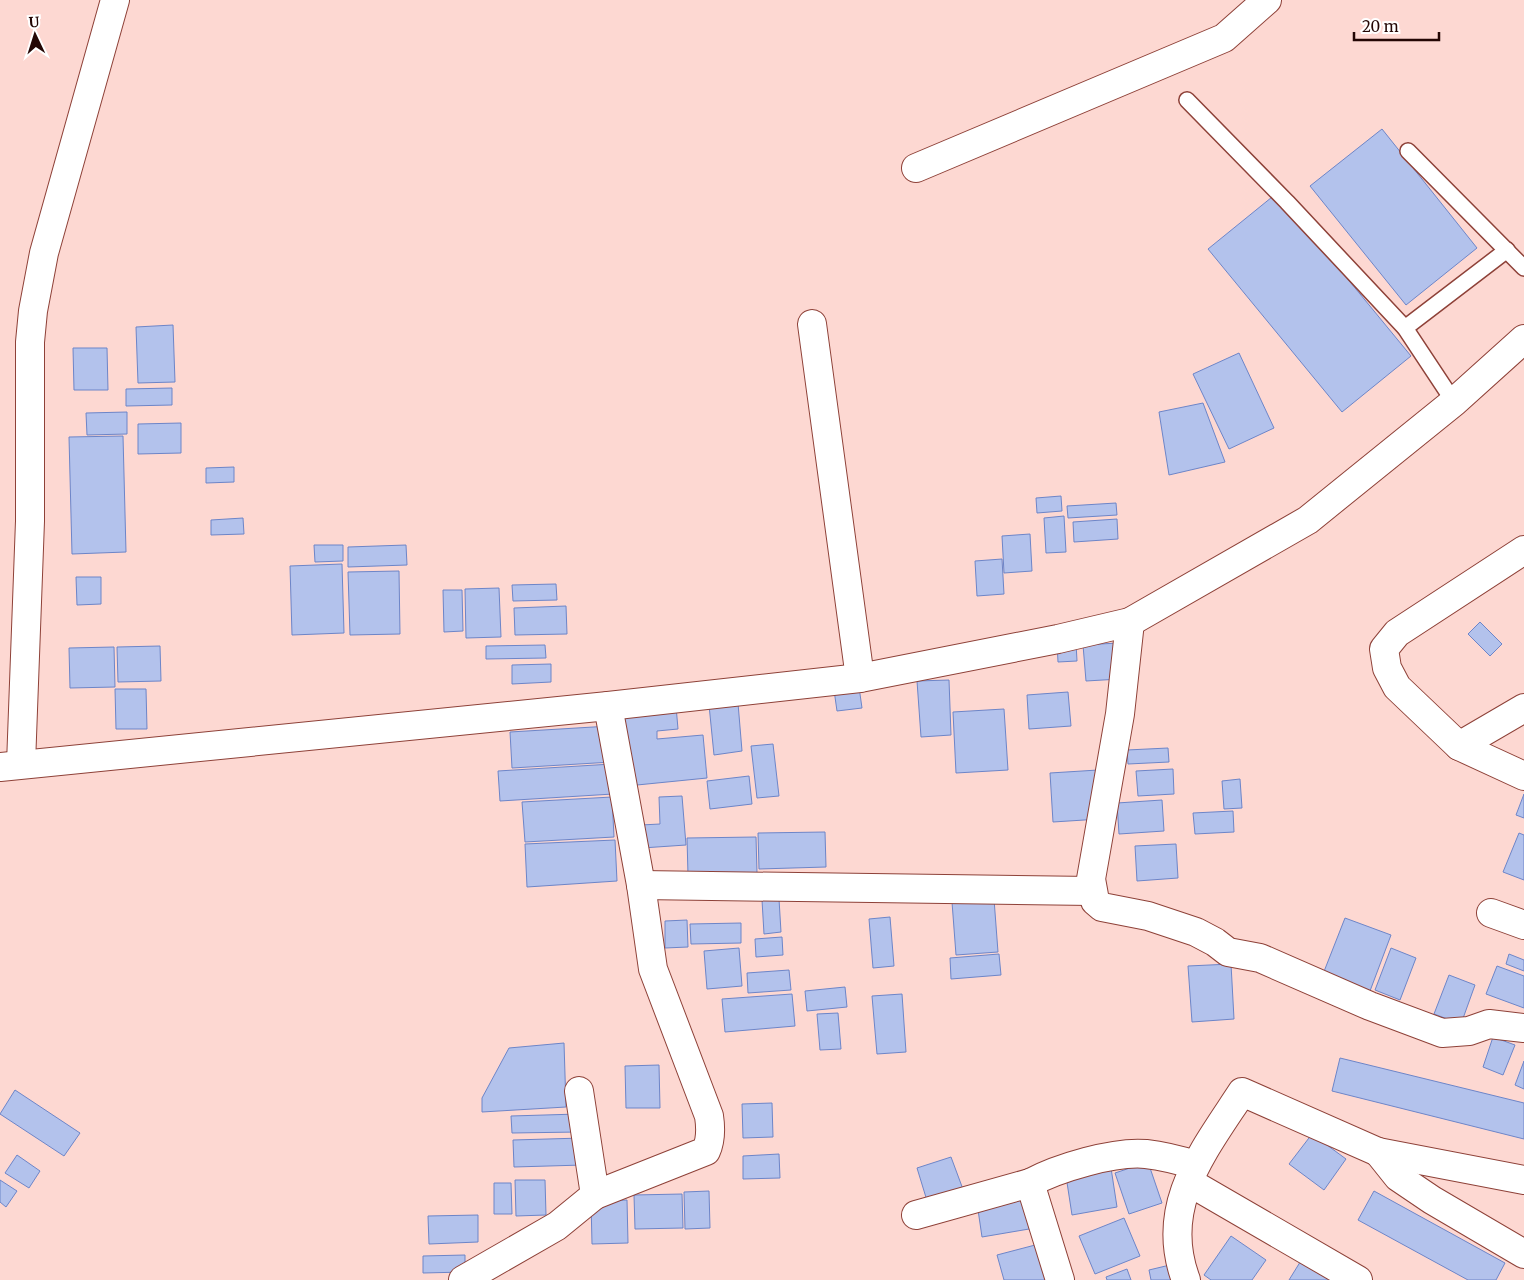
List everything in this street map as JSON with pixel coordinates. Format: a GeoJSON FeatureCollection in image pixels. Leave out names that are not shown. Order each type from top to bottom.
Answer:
{"type":"FeatureCollection","features":[{"type":"Feature","properties":{"kind":"street"},"geometry":{"type":"LineString","coordinates":[[115,0],[44,253],[32,311],[30,342],[30,521],[24,629],[11,766],[608,706],[860,678],[1058,639],[1130,622],[1308,520],[1454,402],[1524,339]]}},
{"type":"Feature","properties":{"kind":"street"},"geometry":{"type":"LineString","coordinates":[[916,168],[1224,38],[1267,0]]}},
{"type":"Feature","properties":{"kind":"street"},"geometry":{"type":"LineString","coordinates":[[812,324],[860,678]]}},
{"type":"Feature","properties":{"kind":"street"},"geometry":{"type":"LineString","coordinates":[[1524,550],[1397,633],[1384,649],[1387,668],[1397,687],[1459,746],[1524,776]]}},
{"type":"Feature","properties":{"kind":"street"},"geometry":{"type":"LineString","coordinates":[[1130,622],[1120,714],[1091,878],[1095,901],[1102,907],[1148,916],[1196,932],[1215,942],[1228,952],[1260,958],[1370,1006],[1442,1034],[1469,1031],[1497,1023],[1524,1028]]}},
{"type":"Feature","properties":{"kind":"street"},"geometry":{"type":"LineString","coordinates":[[463,1280],[557,1226],[595,1195],[695,1157],[706,1151],[709,1143],[709,1116],[653,969],[641,884],[608,706]]}},
{"type":"Feature","properties":{"kind":"street"},"geometry":{"type":"LineString","coordinates":[[1459,746],[1524,708]]}},
{"type":"Feature","properties":{"kind":"street"},"geometry":{"type":"LineString","coordinates":[[641,884],[1092,891]]}},
{"type":"Feature","properties":{"kind":"street"},"geometry":{"type":"LineString","coordinates":[[1491,913],[1524,925]]}},
{"type":"Feature","properties":{"kind":"street"},"geometry":{"type":"LineString","coordinates":[[579,1091],[595,1195]]}},
{"type":"Feature","properties":{"kind":"street"},"geometry":{"type":"LineString","coordinates":[[1186,1280],[1178,1259],[1175,1235],[1179,1207],[1192,1174],[1242,1092],[1378,1152],[1524,1180]]}},
{"type":"Feature","properties":{"kind":"street"},"geometry":{"type":"LineString","coordinates":[[1378,1152],[1398,1177],[1432,1200],[1524,1254]]}},
{"type":"Feature","properties":{"kind":"street"},"geometry":{"type":"LineString","coordinates":[[916,1215],[1030,1183],[1043,1176],[1106,1158],[1144,1154],[1192,1174],[1358,1280]]}},
{"type":"Feature","properties":{"kind":"street"},"geometry":{"type":"LineString","coordinates":[[1030,1183],[1060,1280]]}},
{"type":"Feature","properties":{"kind":"lane"},"geometry":{"type":"LineString","coordinates":[[1187,100],[1287,202],[1405,328],[1454,402]]}},
{"type":"Feature","properties":{"kind":"lane"},"geometry":{"type":"LineString","coordinates":[[1408,151],[1524,268]]}},
{"type":"Feature","properties":{"kind":"lane"},"geometry":{"type":"LineString","coordinates":[[1405,328],[1507,250]]}},
{"type":"Feature","properties":{"kind":"building"},"geometry":{"type":"Polygon","coordinates":[[[1382,129],[1477,248],[1406,305],[1310,186],[1382,129]]]}},
{"type":"Feature","properties":{"kind":"building"},"geometry":{"type":"Polygon","coordinates":[[[1277,193],[1411,356],[1342,412],[1208,249],[1277,193]]]}},
{"type":"Feature","properties":{"kind":"building"},"geometry":{"type":"Polygon","coordinates":[[[173,325],[175,382],[138,383],[136,327],[173,325]]]}},
{"type":"Feature","properties":{"kind":"building"},"geometry":{"type":"Polygon","coordinates":[[[73,348],[107,348],[108,390],[74,390],[73,348]]]}},
{"type":"Feature","properties":{"kind":"building"},"geometry":{"type":"Polygon","coordinates":[[[1239,353],[1274,428],[1229,449],[1193,374],[1239,353]]]}},
{"type":"Feature","properties":{"kind":"building"},"geometry":{"type":"Polygon","coordinates":[[[172,388],[172,405],[126,406],[126,389],[172,388]]]}},
{"type":"Feature","properties":{"kind":"building"},"geometry":{"type":"Polygon","coordinates":[[[1203,403],[1225,462],[1169,475],[1159,412],[1203,403]]]}},
{"type":"Feature","properties":{"kind":"building"},"geometry":{"type":"Polygon","coordinates":[[[127,412],[127,434],[87,435],[86,413],[127,412]]]}},
{"type":"Feature","properties":{"kind":"building"},"geometry":{"type":"Polygon","coordinates":[[[181,423],[181,453],[138,454],[138,424],[181,423]]]}},
{"type":"Feature","properties":{"kind":"building"},"geometry":{"type":"Polygon","coordinates":[[[123,436],[126,552],[72,554],[69,437],[123,436]]]}},
{"type":"Feature","properties":{"kind":"building"},"geometry":{"type":"Polygon","coordinates":[[[234,467],[234,482],[206,483],[206,468],[234,467]]]}},
{"type":"Feature","properties":{"kind":"building"},"geometry":{"type":"Polygon","coordinates":[[[1061,496],[1062,511],[1037,513],[1036,498],[1061,496]]]}},
{"type":"Feature","properties":{"kind":"building"},"geometry":{"type":"Polygon","coordinates":[[[1116,503],[1117,515],[1068,518],[1067,506],[1116,503]]]}},
{"type":"Feature","properties":{"kind":"building"},"geometry":{"type":"Polygon","coordinates":[[[1064,516],[1066,552],[1046,553],[1044,518],[1064,516]]]}},
{"type":"Feature","properties":{"kind":"building"},"geometry":{"type":"Polygon","coordinates":[[[243,518],[244,534],[211,535],[211,520],[243,518]]]}},
{"type":"Feature","properties":{"kind":"building"},"geometry":{"type":"Polygon","coordinates":[[[1117,519],[1118,539],[1074,542],[1073,522],[1117,519]]]}},
{"type":"Feature","properties":{"kind":"building"},"geometry":{"type":"Polygon","coordinates":[[[1030,534],[1032,571],[1004,573],[1002,536],[1030,534]]]}},
{"type":"Feature","properties":{"kind":"building"},"geometry":{"type":"Polygon","coordinates":[[[314,545],[343,545],[343,561],[315,562],[314,545]]]}},
{"type":"Feature","properties":{"kind":"building"},"geometry":{"type":"Polygon","coordinates":[[[406,545],[407,565],[348,567],[348,547],[406,545]]]}},
{"type":"Feature","properties":{"kind":"building"},"geometry":{"type":"Polygon","coordinates":[[[1002,559],[1004,594],[977,596],[975,561],[1002,559]]]}},
{"type":"Feature","properties":{"kind":"building"},"geometry":{"type":"Polygon","coordinates":[[[342,564],[344,633],[292,635],[290,566],[342,564]]]}},
{"type":"Feature","properties":{"kind":"building"},"geometry":{"type":"Polygon","coordinates":[[[399,571],[400,634],[350,635],[348,572],[399,571]]]}},
{"type":"Feature","properties":{"kind":"building"},"geometry":{"type":"Polygon","coordinates":[[[76,577],[101,577],[101,604],[77,605],[76,577]]]}},
{"type":"Feature","properties":{"kind":"building"},"geometry":{"type":"Polygon","coordinates":[[[556,584],[557,600],[513,601],[512,585],[556,584]]]}},
{"type":"Feature","properties":{"kind":"building"},"geometry":{"type":"Polygon","coordinates":[[[499,588],[501,637],[466,638],[465,589],[499,588]]]}},
{"type":"Feature","properties":{"kind":"building"},"geometry":{"type":"Polygon","coordinates":[[[443,590],[462,590],[463,631],[444,632],[443,590]]]}},
{"type":"Feature","properties":{"kind":"building"},"geometry":{"type":"Polygon","coordinates":[[[566,606],[567,634],[515,635],[514,608],[566,606]]]}},
{"type":"Feature","properties":{"kind":"building"},"geometry":{"type":"Polygon","coordinates":[[[1480,622],[1502,644],[1490,656],[1468,634],[1480,622]]]}},
{"type":"Feature","properties":{"kind":"building"},"geometry":{"type":"Polygon","coordinates":[[[1057,643],[1076,643],[1077,661],[1058,662],[1057,643]]]}},
{"type":"Feature","properties":{"kind":"building"},"geometry":{"type":"Polygon","coordinates":[[[1118,643],[1120,679],[1086,681],[1083,645],[1118,643]]]}},
{"type":"Feature","properties":{"kind":"building"},"geometry":{"type":"Polygon","coordinates":[[[545,645],[546,658],[486,659],[486,646],[545,645]]]}},
{"type":"Feature","properties":{"kind":"building"},"geometry":{"type":"Polygon","coordinates":[[[160,646],[161,681],[118,682],[117,647],[160,646]]]}},
{"type":"Feature","properties":{"kind":"building"},"geometry":{"type":"Polygon","coordinates":[[[114,647],[115,687],[70,688],[69,648],[114,647]]]}},
{"type":"Feature","properties":{"kind":"building"},"geometry":{"type":"Polygon","coordinates":[[[551,664],[551,682],[512,684],[512,665],[551,664]]]}},
{"type":"Feature","properties":{"kind":"building"},"geometry":{"type":"Polygon","coordinates":[[[949,680],[951,735],[921,737],[917,681],[949,680]]]}},
{"type":"Feature","properties":{"kind":"building"},"geometry":{"type":"Polygon","coordinates":[[[859,687],[862,708],[837,711],[834,690],[859,687]]]}},
{"type":"Feature","properties":{"kind":"building"},"geometry":{"type":"Polygon","coordinates":[[[115,689],[146,689],[147,729],[116,729],[115,689]]]}},
{"type":"Feature","properties":{"kind":"building"},"geometry":{"type":"Polygon","coordinates":[[[1068,692],[1071,726],[1029,729],[1027,695],[1068,692]]]}},
{"type":"Feature","properties":{"kind":"building"},"geometry":{"type":"Polygon","coordinates":[[[738,703],[742,751],[714,755],[709,705],[738,703]]]}},
{"type":"Feature","properties":{"kind":"building"},"geometry":{"type":"Polygon","coordinates":[[[676,706],[678,729],[657,731],[657,739],[703,735],[707,778],[627,786],[619,711],[676,706]]]}},
{"type":"Feature","properties":{"kind":"building"},"geometry":{"type":"Polygon","coordinates":[[[1004,709],[1008,770],[956,773],[953,712],[1004,709]]]}},
{"type":"Feature","properties":{"kind":"building"},"geometry":{"type":"Polygon","coordinates":[[[610,726],[612,762],[512,768],[510,732],[610,726]]]}},
{"type":"Feature","properties":{"kind":"building"},"geometry":{"type":"Polygon","coordinates":[[[773,744],[779,796],[757,798],[751,746],[773,744]]]}},
{"type":"Feature","properties":{"kind":"building"},"geometry":{"type":"Polygon","coordinates":[[[1168,748],[1169,762],[1128,764],[1127,750],[1168,748]]]}},
{"type":"Feature","properties":{"kind":"building"},"geometry":{"type":"Polygon","coordinates":[[[612,764],[613,794],[500,801],[498,771],[612,764]]]}},
{"type":"Feature","properties":{"kind":"building"},"geometry":{"type":"Polygon","coordinates":[[[1173,769],[1174,794],[1138,796],[1136,771],[1173,769]]]}},
{"type":"Feature","properties":{"kind":"building"},"geometry":{"type":"Polygon","coordinates":[[[1098,770],[1100,819],[1053,822],[1050,773],[1098,770]]]}},
{"type":"Feature","properties":{"kind":"building"},"geometry":{"type":"Polygon","coordinates":[[[749,776],[752,804],[710,809],[707,781],[749,776]]]}},
{"type":"Feature","properties":{"kind":"building"},"geometry":{"type":"Polygon","coordinates":[[[1240,779],[1242,808],[1224,809],[1222,781],[1240,779]]]}},
{"type":"Feature","properties":{"kind":"building"},"geometry":{"type":"Polygon","coordinates":[[[1524,794],[1524,818],[1516,815],[1524,794]]]}},
{"type":"Feature","properties":{"kind":"building"},"geometry":{"type":"Polygon","coordinates":[[[682,796],[686,845],[642,848],[641,825],[660,824],[659,797],[682,796]]]}},
{"type":"Feature","properties":{"kind":"building"},"geometry":{"type":"Polygon","coordinates":[[[612,797],[614,837],[525,842],[522,802],[612,797]]]}},
{"type":"Feature","properties":{"kind":"building"},"geometry":{"type":"Polygon","coordinates":[[[1162,800],[1164,831],[1119,834],[1117,803],[1162,800]]]}},
{"type":"Feature","properties":{"kind":"building"},"geometry":{"type":"Polygon","coordinates":[[[1233,811],[1234,832],[1195,834],[1193,813],[1233,811]]]}},
{"type":"Feature","properties":{"kind":"building"},"geometry":{"type":"Polygon","coordinates":[[[825,832],[826,867],[759,869],[758,833],[825,832]]]}},
{"type":"Feature","properties":{"kind":"building"},"geometry":{"type":"Polygon","coordinates":[[[1519,833],[1524,835],[1524,880],[1503,872],[1519,833]]]}},
{"type":"Feature","properties":{"kind":"building"},"geometry":{"type":"Polygon","coordinates":[[[756,837],[757,873],[688,875],[687,838],[756,837]]]}},
{"type":"Feature","properties":{"kind":"building"},"geometry":{"type":"Polygon","coordinates":[[[615,840],[617,881],[527,887],[525,844],[615,840]]]}},
{"type":"Feature","properties":{"kind":"building"},"geometry":{"type":"Polygon","coordinates":[[[1176,844],[1178,878],[1137,881],[1135,846],[1176,844]]]}},
{"type":"Feature","properties":{"kind":"building"},"geometry":{"type":"Polygon","coordinates":[[[779,899],[781,932],[764,934],[762,900],[779,899]]]}},
{"type":"Feature","properties":{"kind":"building"},"geometry":{"type":"Polygon","coordinates":[[[994,899],[998,952],[956,955],[952,902],[994,899]]]}},
{"type":"Feature","properties":{"kind":"building"},"geometry":{"type":"Polygon","coordinates":[[[890,917],[894,966],[873,968],[869,919],[890,917]]]}},
{"type":"Feature","properties":{"kind":"building"},"geometry":{"type":"Polygon","coordinates":[[[1345,918],[1391,935],[1370,991],[1323,974],[1345,918]]]}},
{"type":"Feature","properties":{"kind":"building"},"geometry":{"type":"Polygon","coordinates":[[[687,920],[688,947],[665,948],[665,921],[687,920]]]}},
{"type":"Feature","properties":{"kind":"building"},"geometry":{"type":"Polygon","coordinates":[[[741,923],[741,943],[691,944],[690,924],[741,923]]]}},
{"type":"Feature","properties":{"kind":"building"},"geometry":{"type":"Polygon","coordinates":[[[782,937],[783,955],[756,957],[755,939],[782,937]]]}},
{"type":"Feature","properties":{"kind":"building"},"geometry":{"type":"Polygon","coordinates":[[[739,948],[742,986],[707,989],[704,951],[739,948]]]}},
{"type":"Feature","properties":{"kind":"building"},"geometry":{"type":"Polygon","coordinates":[[[1391,948],[1416,958],[1400,1000],[1375,990],[1391,948]]]}},
{"type":"Feature","properties":{"kind":"building"},"geometry":{"type":"Polygon","coordinates":[[[999,954],[1001,975],[951,979],[950,958],[999,954]]]}},
{"type":"Feature","properties":{"kind":"building"},"geometry":{"type":"Polygon","coordinates":[[[1509,954],[1524,960],[1524,971],[1506,964],[1509,954]]]}},
{"type":"Feature","properties":{"kind":"building"},"geometry":{"type":"Polygon","coordinates":[[[1231,964],[1234,1019],[1192,1022],[1188,966],[1231,964]]]}},
{"type":"Feature","properties":{"kind":"building"},"geometry":{"type":"Polygon","coordinates":[[[1497,966],[1524,976],[1524,1008],[1486,994],[1497,966]]]}},
{"type":"Feature","properties":{"kind":"building"},"geometry":{"type":"Polygon","coordinates":[[[789,970],[791,990],[748,993],[747,973],[789,970]]]}},
{"type":"Feature","properties":{"kind":"building"},"geometry":{"type":"Polygon","coordinates":[[[1449,975],[1475,985],[1461,1024],[1434,1014],[1449,975]]]}},
{"type":"Feature","properties":{"kind":"building"},"geometry":{"type":"Polygon","coordinates":[[[845,987],[847,1007],[807,1011],[805,991],[845,987]]]}},
{"type":"Feature","properties":{"kind":"building"},"geometry":{"type":"Polygon","coordinates":[[[792,994],[795,1026],[725,1032],[722,999],[792,994]]]}},
{"type":"Feature","properties":{"kind":"building"},"geometry":{"type":"Polygon","coordinates":[[[902,994],[906,1052],[877,1054],[872,996],[902,994]]]}},
{"type":"Feature","properties":{"kind":"building"},"geometry":{"type":"Polygon","coordinates":[[[838,1013],[841,1049],[820,1050],[817,1014],[838,1013]]]}},
{"type":"Feature","properties":{"kind":"building"},"geometry":{"type":"Polygon","coordinates":[[[1493,1037],[1515,1045],[1503,1075],[1483,1067],[1493,1037]]]}},
{"type":"Feature","properties":{"kind":"building"},"geometry":{"type":"Polygon","coordinates":[[[564,1043],[566,1107],[482,1112],[482,1098],[509,1048],[564,1043]]]}},
{"type":"Feature","properties":{"kind":"building"},"geometry":{"type":"Polygon","coordinates":[[[1340,1058],[1524,1103],[1524,1139],[1332,1091],[1340,1058]]]}},
{"type":"Feature","properties":{"kind":"building"},"geometry":{"type":"Polygon","coordinates":[[[1524,1061],[1524,1089],[1515,1085],[1524,1061]]]}},
{"type":"Feature","properties":{"kind":"building"},"geometry":{"type":"Polygon","coordinates":[[[659,1065],[660,1108],[626,1108],[625,1066],[659,1065]]]}},
{"type":"Feature","properties":{"kind":"building"},"geometry":{"type":"Polygon","coordinates":[[[15,1090],[80,1133],[64,1156],[0,1114],[15,1090]]]}},
{"type":"Feature","properties":{"kind":"building"},"geometry":{"type":"Polygon","coordinates":[[[772,1103],[773,1137],[743,1138],[742,1104],[772,1103]]]}},
{"type":"Feature","properties":{"kind":"building"},"geometry":{"type":"Polygon","coordinates":[[[578,1114],[578,1132],[512,1133],[511,1116],[578,1114]]]}},
{"type":"Feature","properties":{"kind":"building"},"geometry":{"type":"Polygon","coordinates":[[[1312,1134],[1346,1159],[1324,1190],[1289,1164],[1312,1134]]]}},
{"type":"Feature","properties":{"kind":"building"},"geometry":{"type":"Polygon","coordinates":[[[582,1138],[583,1165],[514,1167],[513,1140],[582,1138]]]}},
{"type":"Feature","properties":{"kind":"building"},"geometry":{"type":"Polygon","coordinates":[[[779,1154],[780,1178],[743,1179],[743,1156],[779,1154]]]}},
{"type":"Feature","properties":{"kind":"building"},"geometry":{"type":"Polygon","coordinates":[[[17,1155],[40,1171],[29,1188],[5,1173],[17,1155]]]}},
{"type":"Feature","properties":{"kind":"building"},"geometry":{"type":"Polygon","coordinates":[[[951,1157],[964,1192],[928,1204],[917,1168],[951,1157]]]}},
{"type":"Feature","properties":{"kind":"building"},"geometry":{"type":"Polygon","coordinates":[[[1148,1162],[1162,1203],[1129,1214],[1115,1173],[1148,1162]]]}},
{"type":"Feature","properties":{"kind":"building"},"geometry":{"type":"Polygon","coordinates":[[[1111,1168],[1117,1207],[1072,1215],[1066,1176],[1111,1168]]]}},
{"type":"Feature","properties":{"kind":"building"},"geometry":{"type":"Polygon","coordinates":[[[0,1180],[17,1191],[6,1207],[0,1202],[0,1180]]]}},
{"type":"Feature","properties":{"kind":"building"},"geometry":{"type":"Polygon","coordinates":[[[515,1180],[545,1180],[546,1215],[516,1216],[515,1180]]]}},
{"type":"Feature","properties":{"kind":"building"},"geometry":{"type":"Polygon","coordinates":[[[494,1183],[511,1183],[512,1214],[494,1214],[494,1183]]]}},
{"type":"Feature","properties":{"kind":"building"},"geometry":{"type":"Polygon","coordinates":[[[709,1191],[710,1228],[685,1229],[684,1192],[709,1191]]]}},
{"type":"Feature","properties":{"kind":"building"},"geometry":{"type":"Polygon","coordinates":[[[1374,1191],[1505,1263],[1496,1280],[1468,1280],[1358,1220],[1374,1191]]]}},
{"type":"Feature","properties":{"kind":"building"},"geometry":{"type":"Polygon","coordinates":[[[682,1194],[683,1228],[635,1229],[634,1195],[682,1194]]]}},
{"type":"Feature","properties":{"kind":"building"},"geometry":{"type":"Polygon","coordinates":[[[1029,1194],[1035,1228],[982,1237],[977,1203],[1029,1194]]]}},
{"type":"Feature","properties":{"kind":"building"},"geometry":{"type":"Polygon","coordinates":[[[627,1200],[628,1243],[592,1244],[591,1201],[627,1200]]]}},
{"type":"Feature","properties":{"kind":"building"},"geometry":{"type":"Polygon","coordinates":[[[478,1215],[478,1242],[429,1244],[428,1216],[478,1215]]]}},
{"type":"Feature","properties":{"kind":"building"},"geometry":{"type":"Polygon","coordinates":[[[1124,1218],[1140,1256],[1095,1274],[1079,1236],[1124,1218]]]}},
{"type":"Feature","properties":{"kind":"building"},"geometry":{"type":"Polygon","coordinates":[[[1231,1236],[1266,1260],[1252,1280],[1211,1280],[1204,1275],[1231,1236]]]}},
{"type":"Feature","properties":{"kind":"building"},"geometry":{"type":"Polygon","coordinates":[[[1039,1244],[1049,1280],[1004,1280],[997,1255],[1039,1244]]]}},
{"type":"Feature","properties":{"kind":"building"},"geometry":{"type":"Polygon","coordinates":[[[465,1255],[465,1272],[423,1273],[423,1256],[465,1255]]]}},
{"type":"Feature","properties":{"kind":"building"},"geometry":{"type":"Polygon","coordinates":[[[1302,1259],[1335,1280],[1289,1280],[1302,1259]]]}},
{"type":"Feature","properties":{"kind":"building"},"geometry":{"type":"Polygon","coordinates":[[[1174,1264],[1177,1280],[1151,1280],[1149,1270],[1174,1264]]]}},
{"type":"Feature","properties":{"kind":"building"},"geometry":{"type":"Polygon","coordinates":[[[1127,1269],[1131,1280],[1107,1280],[1106,1277],[1127,1269]]]}}]}
